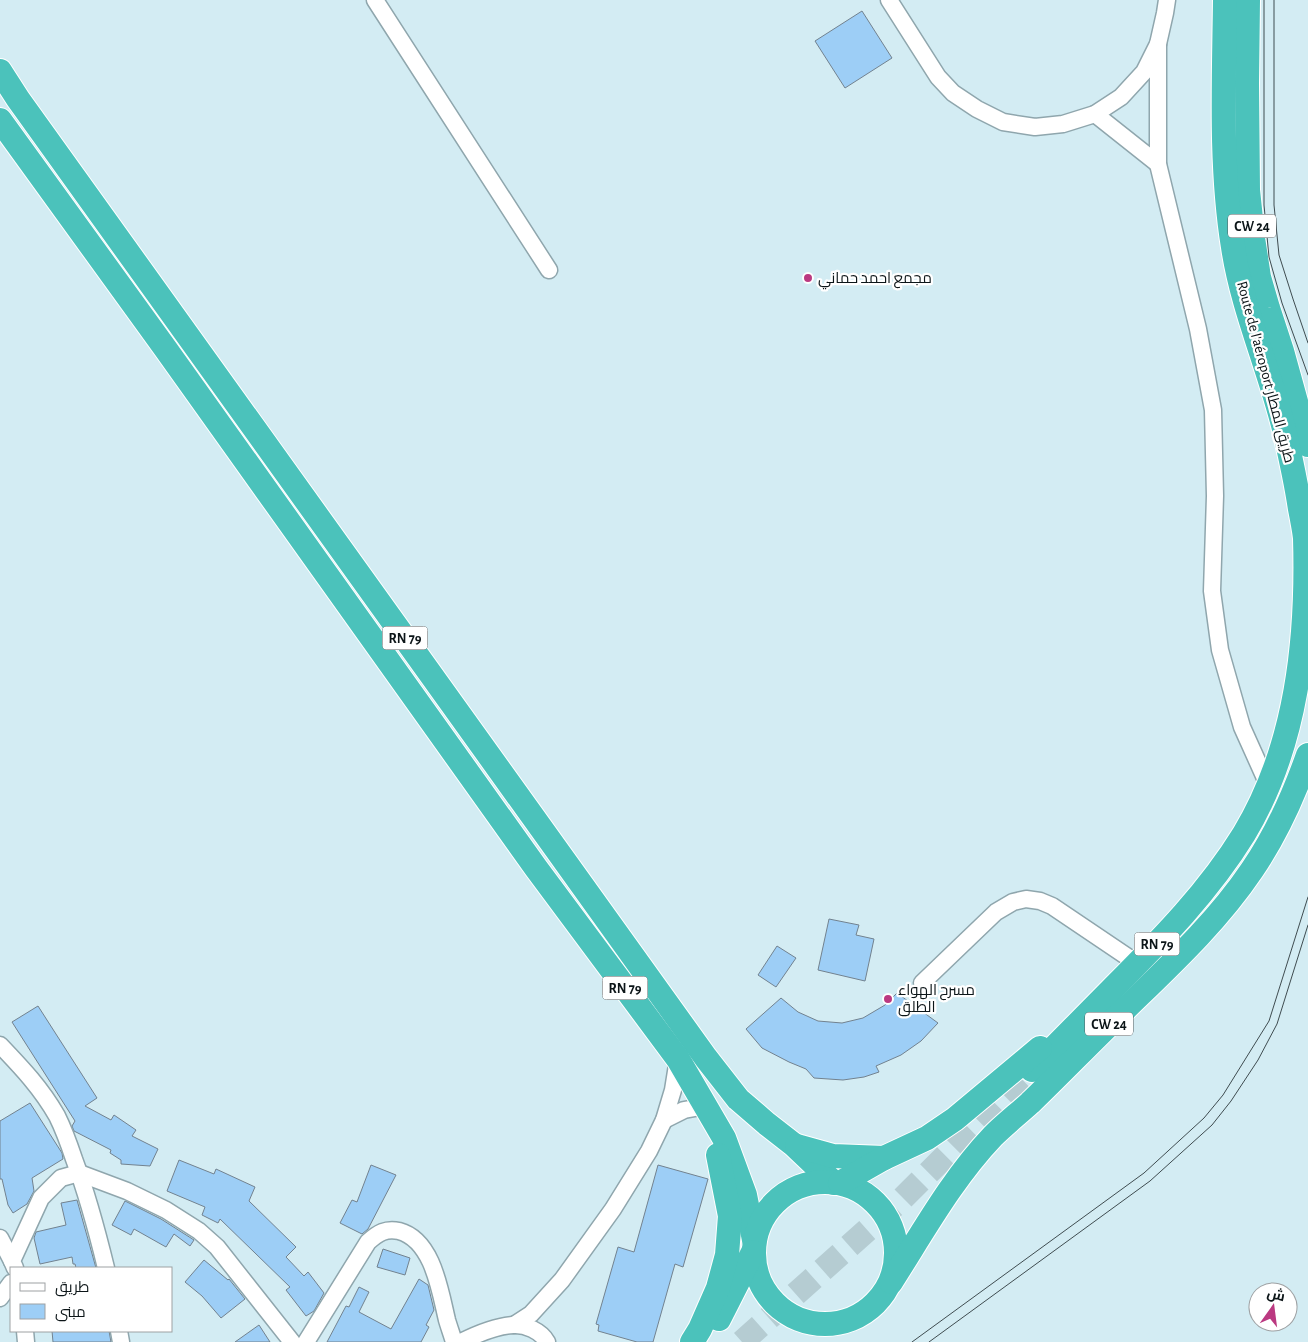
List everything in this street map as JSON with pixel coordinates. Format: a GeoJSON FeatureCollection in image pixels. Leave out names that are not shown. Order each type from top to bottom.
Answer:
{"type":"FeatureCollection","features":[{"type":"Feature","properties":{"kind":"highway","name":"Route de l'aéroport طريق المطار"},"geometry":{"type":"LineString","coordinates":[[1032,1070],[1173,927],[1225,863],[1245,832],[1268,787],[1280,759],[1293,715],[1301,670],[1305,628],[1307,592],[1305,536],[1298,492],[1284,429],[1247,305],[1233,250],[1226,197],[1224,149],[1225,0]]}},
{"type":"Feature","properties":{"kind":"highway","name":"Route de l'aéroport طريق المطار"},"geometry":{"type":"LineString","coordinates":[[1248,0],[1248,190],[1253,238],[1261,285],[1282,351],[1308,445]]}},
{"type":"Feature","properties":{"kind":"highway","name":"RN 79"},"geometry":{"type":"LineString","coordinates":[[0,71],[18,99],[706,1058],[738,1099],[837,1183]]}},
{"type":"Feature","properties":{"kind":"highway","name":"RN 79"},"geometry":{"type":"LineString","coordinates":[[0,120],[530,860],[678,1059],[724,1138],[734,1162],[745,1195],[754,1246]]}},
{"type":"Feature","properties":{"kind":"highway","name":"CW 24"},"geometry":{"type":"LineString","coordinates":[[891,1282],[952,1186],[968,1165],[988,1143],[1156,980],[1218,913],[1251,872],[1270,842],[1308,755]]}},
{"type":"Feature","properties":{"kind":"highway","name":"CW 24"},"geometry":{"type":"LineString","coordinates":[[837,1183],[927,1138],[955,1119],[1114,986]]}},
{"type":"Feature","properties":{"kind":"highway","name":"RN 79"},"geometry":{"type":"LineString","coordinates":[[692,1342],[700,1329],[718,1288],[727,1255],[730,1216],[708,1109]]}},
{"type":"Feature","properties":{"kind":"highway"},"geometry":{"type":"LineString","coordinates":[[794,1145],[833,1156],[884,1158]]}},
{"type":"Feature","properties":{"kind":"highway"},"geometry":{"type":"LineString","coordinates":[[705,1342],[725,1308],[754,1246],[762,1220],[774,1202],[792,1190],[812,1183],[837,1183],[859,1190],[876,1203],[889,1220],[896,1240],[896,1261],[891,1282],[879,1301],[829,1342]]}},
{"type":"Feature","properties":{"kind":"highway"},"geometry":{"type":"LineString","coordinates":[[754,1246],[756,1273],[765,1293],[780,1309],[798,1320],[820,1325],[841,1323],[862,1315]]}},
{"type":"Feature","properties":{"kind":"street"},"geometry":{"type":"LineString","coordinates":[[375,0],[549,270]]}},
{"type":"Feature","properties":{"kind":"street"},"geometry":{"type":"LineString","coordinates":[[889,0],[938,77],[953,93],[1003,122],[1035,127],[1063,124],[1094,114],[1122,97],[1144,72],[1158,44]]}},
{"type":"Feature","properties":{"kind":"street"},"geometry":{"type":"LineString","coordinates":[[1166,0],[1158,44],[1158,164],[1198,329],[1213,410],[1215,496],[1212,591],[1220,650],[1242,727],[1268,787]]}},
{"type":"Feature","properties":{"kind":"street"},"geometry":{"type":"LineString","coordinates":[[1094,114],[1158,164]]}},
{"type":"Feature","properties":{"kind":"street"},"geometry":{"type":"LineString","coordinates":[[922,983],[996,912],[1013,902],[1026,899],[1040,901],[1052,906],[1138,964]]}},
{"type":"Feature","properties":{"kind":"street"},"geometry":{"type":"LineString","coordinates":[[0,1045],[33,1080],[64,1132],[98,1234],[106,1267]]}},
{"type":"Feature","properties":{"kind":"street"},"geometry":{"type":"LineString","coordinates":[[461,1342],[480,1333],[514,1325],[531,1314],[562,1280],[613,1209],[648,1151],[664,1120],[673,1090],[678,1059]]}},
{"type":"Feature","properties":{"kind":"street"},"geometry":{"type":"LineString","coordinates":[[664,1120],[684,1110],[708,1109]]}},
{"type":"Feature","properties":{"kind":"street"},"geometry":{"type":"LineString","coordinates":[[13,1265],[41,1198],[61,1178],[79,1173],[127,1191],[166,1210],[199,1231],[217,1247],[292,1342]]}},
{"type":"Feature","properties":{"kind":"street"},"geometry":{"type":"LineString","coordinates":[[306,1342],[368,1242],[386,1230],[397,1230],[406,1233],[418,1242],[427,1254],[442,1294],[454,1342]]}},
{"type":"Feature","properties":{"kind":"street"},"geometry":{"type":"LineString","coordinates":[[0,1238],[13,1265]]}},
{"type":"Feature","properties":{"kind":"street"},"geometry":{"type":"LineString","coordinates":[[0,1298],[10,1284]]}},
{"type":"Feature","properties":{"kind":"street"},"geometry":{"type":"LineString","coordinates":[[514,1325],[533,1329],[544,1337],[547,1342]]}},
{"type":"Feature","properties":{"kind":"building"},"geometry":{"type":"Polygon","coordinates":[[[862,11],[892,58],[845,88],[815,41],[862,11]]]}},
{"type":"Feature","properties":{"kind":"building"},"geometry":{"type":"Polygon","coordinates":[[[829,919],[859,925],[856,935],[874,939],[865,981],[818,970],[829,919]]]}},
{"type":"Feature","properties":{"kind":"building"},"geometry":{"type":"Polygon","coordinates":[[[777,946],[796,958],[776,987],[758,975],[777,946]]]}},
{"type":"Feature","properties":{"kind":"building"},"geometry":{"type":"Polygon","coordinates":[[[897,993],[938,1023],[921,1041],[901,1055],[876,1066],[879,1072],[864,1077],[843,1080],[814,1078],[806,1069],[762,1048],[746,1029],[781,998],[798,1012],[818,1021],[842,1023],[863,1018],[885,1005],[897,993]]]}},
{"type":"Feature","properties":{"kind":"building"},"geometry":{"type":"Polygon","coordinates":[[[38,1006],[97,1098],[85,1106],[111,1120],[114,1115],[136,1130],[132,1136],[158,1149],[150,1166],[121,1164],[121,1160],[110,1153],[111,1150],[74,1131],[72,1126],[75,1121],[12,1022],[38,1006]]]}},
{"type":"Feature","properties":{"kind":"building"},"geometry":{"type":"Polygon","coordinates":[[[30,1103],[62,1153],[63,1159],[32,1178],[34,1191],[27,1204],[13,1213],[8,1205],[2,1179],[0,1179],[0,1121],[30,1103]]]}},
{"type":"Feature","properties":{"kind":"building"},"geometry":{"type":"Polygon","coordinates":[[[179,1160],[214,1174],[216,1169],[255,1187],[249,1201],[296,1247],[286,1257],[304,1276],[308,1272],[324,1293],[314,1311],[306,1316],[286,1290],[290,1287],[220,1219],[218,1223],[202,1215],[205,1207],[167,1191],[179,1160]]]}},
{"type":"Feature","properties":{"kind":"building"},"geometry":{"type":"Polygon","coordinates":[[[371,1165],[396,1175],[368,1229],[362,1234],[340,1223],[352,1200],[357,1202],[371,1165]]]}},
{"type":"Feature","properties":{"kind":"building"},"geometry":{"type":"Polygon","coordinates":[[[658,1165],[708,1179],[683,1267],[675,1264],[653,1342],[637,1342],[598,1331],[599,1325],[596,1324],[618,1247],[634,1252],[658,1165]]]}},
{"type":"Feature","properties":{"kind":"building"},"geometry":{"type":"Polygon","coordinates":[[[77,1200],[96,1267],[76,1267],[73,1264],[72,1257],[40,1264],[34,1238],[36,1232],[66,1225],[61,1203],[77,1200]]]}},
{"type":"Feature","properties":{"kind":"building"},"geometry":{"type":"Polygon","coordinates":[[[125,1201],[161,1219],[194,1240],[190,1246],[174,1234],[166,1247],[134,1229],[131,1235],[112,1225],[125,1201]]]}},
{"type":"Feature","properties":{"kind":"building"},"geometry":{"type":"Polygon","coordinates":[[[383,1249],[410,1258],[405,1275],[377,1267],[383,1249]]]}},
{"type":"Feature","properties":{"kind":"building"},"geometry":{"type":"Polygon","coordinates":[[[204,1260],[229,1279],[245,1299],[221,1318],[202,1296],[185,1282],[204,1260]]]}},
{"type":"Feature","properties":{"kind":"building"},"geometry":{"type":"Polygon","coordinates":[[[419,1279],[428,1285],[434,1310],[426,1325],[429,1327],[421,1342],[327,1342],[346,1306],[349,1307],[359,1287],[369,1292],[359,1312],[391,1329],[419,1279]]]}},
{"type":"Feature","properties":{"kind":"building"},"geometry":{"type":"Polygon","coordinates":[[[259,1325],[270,1342],[235,1342],[259,1325]]]}},
{"type":"Feature","properties":{"kind":"building"},"geometry":{"type":"Polygon","coordinates":[[[52,1332],[109,1332],[111,1342],[53,1342],[52,1332]]]}},
{"type":"Feature","properties":{"kind":"tunnel"},"geometry":{"type":"LineString","coordinates":[[742,1342],[902,1199],[1032,1070]]}},
{"type":"Feature","properties":{"kind":"tram line"},"geometry":{"type":"LineString","coordinates":[[1264,0],[1264,205],[1269,257],[1282,303],[1308,375]]}},
{"type":"Feature","properties":{"kind":"tram line"},"geometry":{"type":"LineString","coordinates":[[1274,0],[1274,205],[1279,255],[1308,343]]}},
{"type":"Feature","properties":{"kind":"tram line"},"geometry":{"type":"LineString","coordinates":[[912,1342],[1144,1173],[1204,1118],[1223,1095],[1269,1021],[1308,897]]}},
{"type":"Feature","properties":{"kind":"tram line"},"geometry":{"type":"LineString","coordinates":[[929,1342],[1150,1181],[1212,1125],[1231,1101],[1258,1060],[1277,1024],[1308,925]]}},
{"type":"Feature","properties":{"kind":"place","name":"مجمع احمد حماني"},"geometry":{"type":"Point","coordinates":[808,278]}},
{"type":"Feature","properties":{"kind":"place","name":"مسرح الهواء الطلق"},"geometry":{"type":"Point","coordinates":[888,999]}}]}
